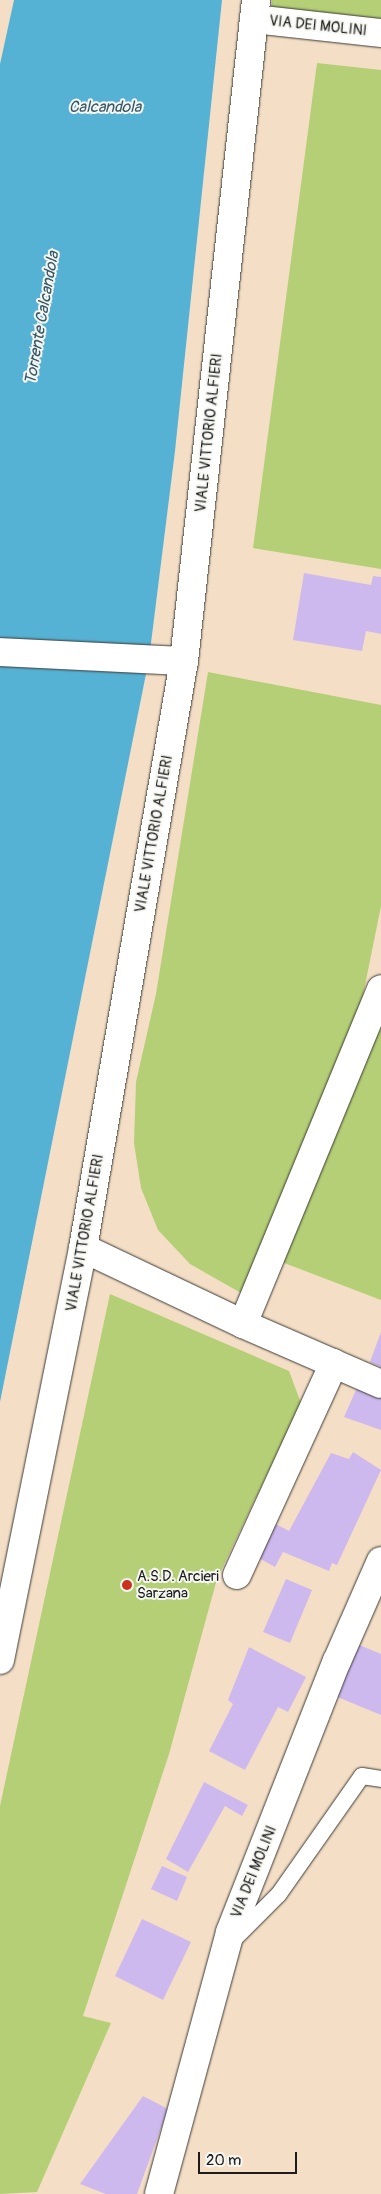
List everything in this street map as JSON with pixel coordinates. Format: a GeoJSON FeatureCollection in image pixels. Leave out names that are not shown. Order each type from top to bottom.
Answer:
{"type":"FeatureCollection","features":[{"type":"Feature","properties":{"kind":"street","name":"VIA DEI MOLINI"},"geometry":{"type":"LineString","coordinates":[[255,10],[381,34]]}},
{"type":"Feature","properties":{"kind":"street","name":"VIALE VITTORIO ALFIERI"},"geometry":{"type":"LineString","coordinates":[[0,1660],[84,1248],[184,661],[255,10]]}},
{"type":"Feature","properties":{"kind":"street"},"geometry":{"type":"LineString","coordinates":[[0,652],[184,661]]}},
{"type":"Feature","properties":{"kind":"street"},"geometry":{"type":"LineString","coordinates":[[243,1324],[381,989]]}},
{"type":"Feature","properties":{"kind":"street"},"geometry":{"type":"LineString","coordinates":[[84,1248],[243,1324],[381,1384]]}},
{"type":"Feature","properties":{"kind":"street"},"geometry":{"type":"LineString","coordinates":[[237,1575],[334,1363]]}},
{"type":"Feature","properties":{"kind":"street","name":"VIA DEI MOLINI"},"geometry":{"type":"LineString","coordinates":[[159,2194],[226,1948],[334,1670],[381,1562]]}},
{"type":"Feature","properties":{"kind":"lane"},"geometry":{"type":"LineString","coordinates":[[226,1948],[279,1894],[362,1776],[381,1779]]}},
{"type":"Feature","properties":{"kind":"green space"},"geometry":{"type":"Polygon","coordinates":[[[272,0],[381,0],[381,21],[272,10],[272,0]]]}},
{"type":"Feature","properties":{"kind":"green space"},"geometry":{"type":"Polygon","coordinates":[[[317,63],[381,70],[381,569],[253,548],[317,63]]]}},
{"type":"Feature","properties":{"kind":"green space"},"geometry":{"type":"Polygon","coordinates":[[[208,672],[381,705],[381,906],[357,1025],[241,1293],[190,1264],[158,1230],[141,1188],[134,1143],[136,1082],[156,994],[208,672]]]}},
{"type":"Feature","properties":{"kind":"green space"},"geometry":{"type":"Polygon","coordinates":[[[381,1017],[381,1300],[279,1261],[381,1017]]]}},
{"type":"Feature","properties":{"kind":"green space"},"geometry":{"type":"Polygon","coordinates":[[[110,1294],[289,1371],[301,1403],[217,1579],[169,1754],[83,2016],[111,2023],[37,2192],[0,2194],[0,1806],[110,1294]]]}},
{"type":"Feature","properties":{"kind":"water","name":"Calcandola"},"geometry":{"type":"Polygon","coordinates":[[[14,0],[222,0],[175,451],[149,659],[0,1402],[0,64],[14,0]]]}},
{"type":"Feature","properties":{"kind":"building"},"geometry":{"type":"Polygon","coordinates":[[[304,573],[371,585],[373,576],[381,577],[381,634],[366,631],[362,651],[293,640],[304,573]]]}},
{"type":"Feature","properties":{"kind":"building"},"geometry":{"type":"Polygon","coordinates":[[[381,1332],[381,1367],[370,1362],[381,1332]]]}},
{"type":"Feature","properties":{"kind":"building"},"geometry":{"type":"Polygon","coordinates":[[[360,1381],[371,1394],[381,1398],[381,1430],[344,1417],[360,1381]]]}},
{"type":"Feature","properties":{"kind":"building"},"geometry":{"type":"Polygon","coordinates":[[[353,1452],[381,1470],[337,1565],[332,1563],[329,1571],[283,1552],[275,1567],[255,1556],[272,1522],[289,1531],[331,1453],[349,1459],[353,1452]]]}},
{"type":"Feature","properties":{"kind":"building"},"geometry":{"type":"Polygon","coordinates":[[[286,1579],[312,1590],[290,1643],[263,1632],[286,1579]]]}},
{"type":"Feature","properties":{"kind":"building"},"geometry":{"type":"Polygon","coordinates":[[[357,1644],[381,1654],[381,1715],[335,1696],[357,1644]]]}},
{"type":"Feature","properties":{"kind":"building"},"geometry":{"type":"Polygon","coordinates":[[[249,1647],[306,1677],[288,1712],[278,1707],[245,1770],[209,1751],[233,1704],[228,1700],[249,1647]]]}},
{"type":"Feature","properties":{"kind":"building"},"geometry":{"type":"Polygon","coordinates":[[[204,1782],[248,1805],[242,1816],[225,1806],[188,1872],[166,1859],[204,1782]]]}},
{"type":"Feature","properties":{"kind":"building"},"geometry":{"type":"Polygon","coordinates":[[[162,1866],[187,1877],[177,1901],[151,1889],[162,1866]]]}},
{"type":"Feature","properties":{"kind":"building"},"geometry":{"type":"Polygon","coordinates":[[[142,1919],[191,1942],[163,2000],[115,1976],[142,1919]]]}},
{"type":"Feature","properties":{"kind":"building"},"geometry":{"type":"Polygon","coordinates":[[[143,2096],[168,2109],[137,2194],[106,2194],[80,2184],[143,2096]]]}},
{"type":"Feature","properties":{"kind":"place","name":"A.S.D. Arcieri Sarzana"},"geometry":{"type":"Point","coordinates":[127,1585]}},
{"type":"Feature","properties":{"kind":"water label","name":"Torrente Calcandola"},"geometry":{"type":"Point","coordinates":[42,318]}}]}
